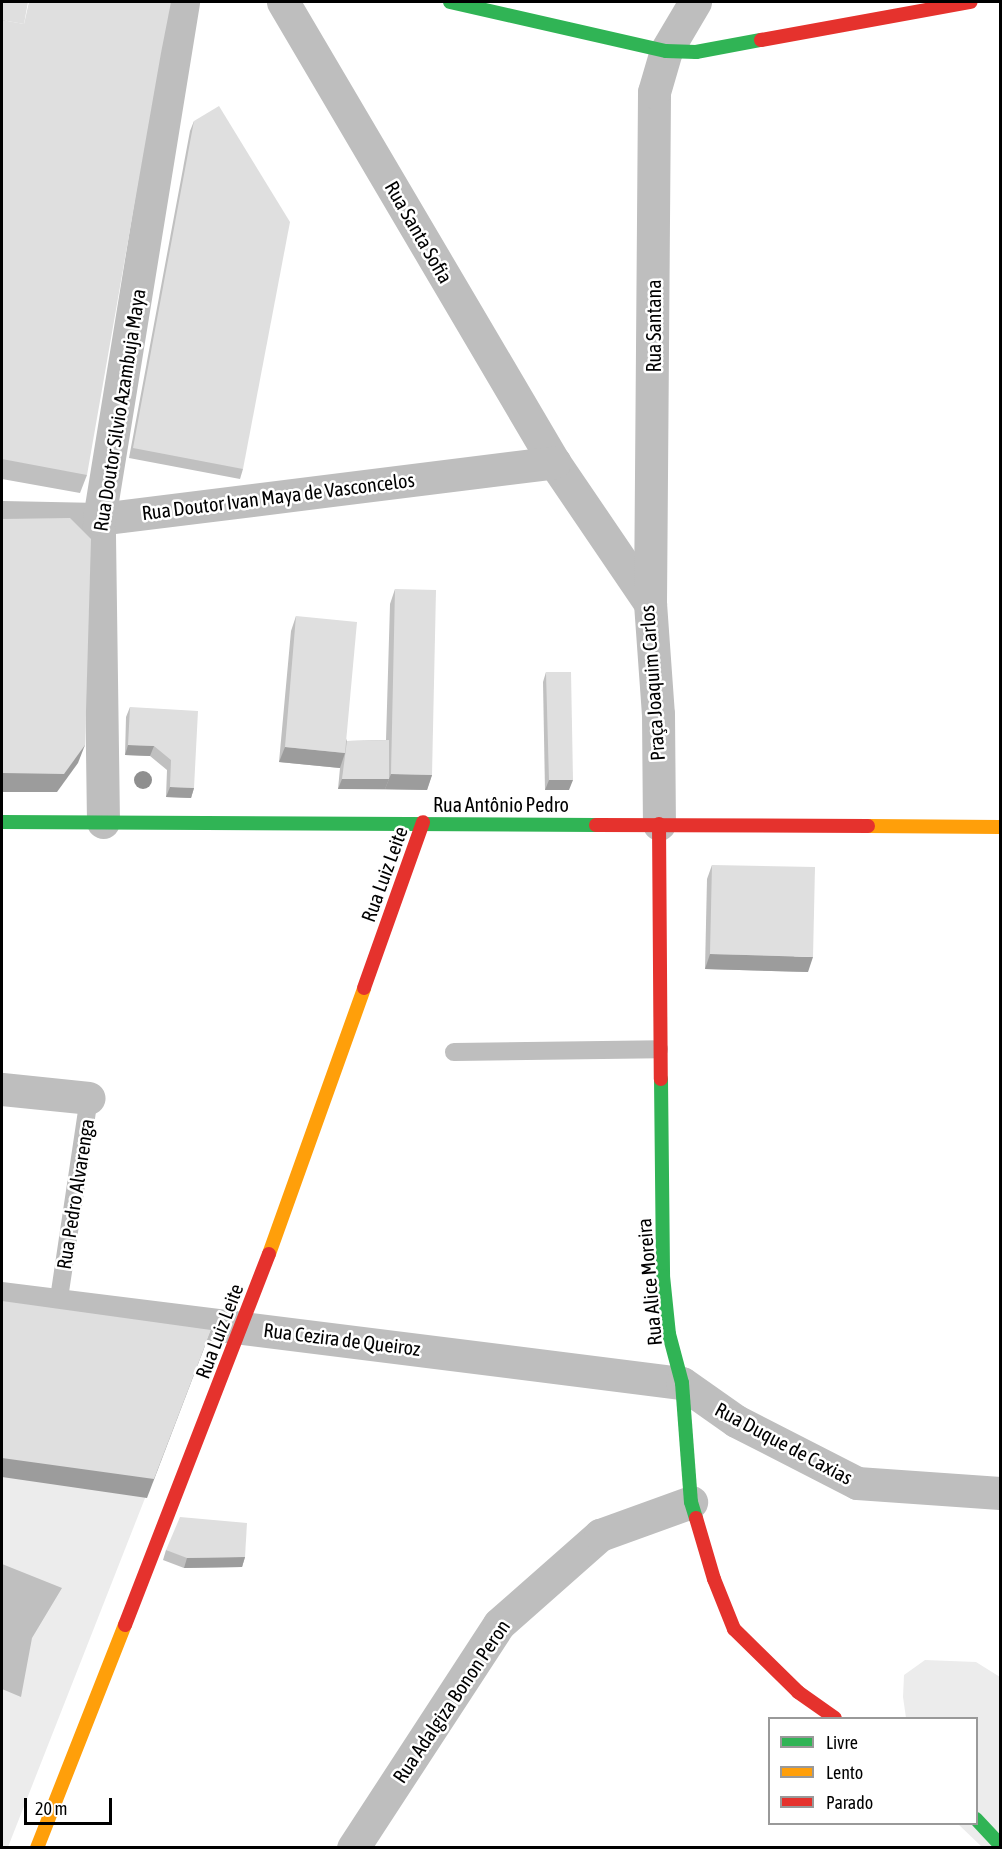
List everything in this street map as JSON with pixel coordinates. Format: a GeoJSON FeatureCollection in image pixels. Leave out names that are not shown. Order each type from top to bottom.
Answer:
{"type":"FeatureCollection","features":[{"type":"Feature","properties":{"kind":"street","name":"Rua Doutor Silvio Azambuja Maya"},"geometry":{"type":"LineString","coordinates":[[103,822],[99,519],[183,2]]}},
{"type":"Feature","properties":{"kind":"street","name":"Rua Santa Sofia"},"geometry":{"type":"LineString","coordinates":[[284,2],[554,462]]}},
{"type":"Feature","properties":{"kind":"street"},"geometry":{"type":"LineString","coordinates":[[450,2],[511,8],[666,51],[696,52],[971,2]]}},
{"type":"Feature","properties":{"kind":"street","name":"Rua Santana"},"geometry":{"type":"LineString","coordinates":[[650,603],[654,92],[666,51],[695,2]]}},
{"type":"Feature","properties":{"kind":"street","name":"Rua Doutor Ivan Maya de Vasconcelos"},"geometry":{"type":"LineString","coordinates":[[2,517],[99,519],[554,462]]}},
{"type":"Feature","properties":{"kind":"street","name":"Praça Joaquim Carlos"},"geometry":{"type":"LineString","coordinates":[[554,462],[650,603],[658,714],[659,824]]}},
{"type":"Feature","properties":{"kind":"street","name":"Rua Antônio Pedro"},"geometry":{"type":"LineString","coordinates":[[2,822],[423,822],[1000,827]]}},
{"type":"Feature","properties":{"kind":"street","name":"Rua Luiz Leite"},"geometry":{"type":"LineString","coordinates":[[37,1848],[243,1326],[423,822]]}},
{"type":"Feature","properties":{"kind":"street","name":"Rua Alice Moreira"},"geometry":{"type":"LineString","coordinates":[[659,824],[659,1049],[663,1276],[669,1334],[682,1383],[691,1502],[714,1579],[734,1629],[798,1692],[832,1717]]}},
{"type":"Feature","properties":{"kind":"street","name":"Rua Pedro Alvarenga"},"geometry":{"type":"LineString","coordinates":[[2,1089],[89,1098]]}},
{"type":"Feature","properties":{"kind":"street","name":"Rua Cezira de Queiroz"},"geometry":{"type":"LineString","coordinates":[[2,1298],[243,1326],[682,1383]]}},
{"type":"Feature","properties":{"kind":"street","name":"Rua Duque de Caxias"},"geometry":{"type":"LineString","coordinates":[[682,1383],[736,1420],[857,1484],[1000,1493]]}},
{"type":"Feature","properties":{"kind":"street","name":"Rua Adalgiza Bonon Peron"},"geometry":{"type":"LineString","coordinates":[[353,1848],[499,1624],[600,1535],[691,1502]]}},
{"type":"Feature","properties":{"kind":"street"},"geometry":{"type":"LineString","coordinates":[[979,1821],[1000,1845]]}},
{"type":"Feature","properties":{"kind":"lane"},"geometry":{"type":"LineString","coordinates":[[454,1052],[659,1049]]}},
{"type":"Feature","properties":{"kind":"lane","name":"Rua Pedro Alvarenga"},"geometry":{"type":"LineString","coordinates":[[58,1305],[89,1098]]}},
{"type":"Feature","properties":{"kind":"shaded area"},"geometry":{"type":"Polygon","coordinates":[[[2,1320],[204,1348],[8,1847],[2,1848],[2,1320]]]}},
{"type":"Feature","properties":{"kind":"shaded area"},"geometry":{"type":"Polygon","coordinates":[[[2,1564],[62,1588],[32,1638],[21,1697],[2,1689],[2,1564]]]}},
{"type":"Feature","properties":{"kind":"shaded area"},"geometry":{"type":"Polygon","coordinates":[[[925,1660],[976,1662],[1000,1677],[1000,1847],[982,1847],[959,1825],[978,1825],[978,1717],[906,1717],[903,1697],[904,1675],[925,1660]]]}},
{"type":"Feature","properties":{"kind":"building"},"geometry":{"type":"Polygon","coordinates":[[[2,2],[28,2],[24,24],[2,20],[2,2]]]}},
{"type":"Feature","properties":{"kind":"building"},"geometry":{"type":"Polygon","coordinates":[[[29,2],[171,2],[87,475],[2,459],[2,20],[24,24],[29,2]]]}},
{"type":"Feature","properties":{"kind":"building"},"geometry":{"type":"Polygon","coordinates":[[[219,106],[290,222],[243,469],[133,448],[194,121],[219,106]]]}},
{"type":"Feature","properties":{"kind":"building"},"geometry":{"type":"Polygon","coordinates":[[[70,518],[91,539],[85,745],[64,774],[2,773],[2,519],[70,518]]]}},
{"type":"Feature","properties":{"kind":"building"},"geometry":{"type":"Polygon","coordinates":[[[395,589],[436,590],[432,775],[391,774],[395,589]]]}},
{"type":"Feature","properties":{"kind":"building"},"geometry":{"type":"Polygon","coordinates":[[[296,616],[357,622],[345,753],[285,747],[296,616]]]}},
{"type":"Feature","properties":{"kind":"building"},"geometry":{"type":"Polygon","coordinates":[[[546,672],[571,672],[573,780],[549,780],[546,672]]]}},
{"type":"Feature","properties":{"kind":"building"},"geometry":{"type":"Polygon","coordinates":[[[130,707],[198,711],[194,788],[170,787],[171,760],[154,746],[128,745],[130,707]]]}},
{"type":"Feature","properties":{"kind":"building"},"geometry":{"type":"Polygon","coordinates":[[[389,740],[389,779],[342,779],[347,741],[389,740]]]}},
{"type":"Feature","properties":{"kind":"building"},"geometry":{"type":"Polygon","coordinates":[[[712,865],[815,867],[813,957],[710,954],[712,865]]]}},
{"type":"Feature","properties":{"kind":"building"},"geometry":{"type":"Polygon","coordinates":[[[2,1301],[211,1330],[154,1479],[2,1458],[2,1301]]]}},
{"type":"Feature","properties":{"kind":"building"},"geometry":{"type":"Polygon","coordinates":[[[180,1517],[247,1523],[245,1557],[187,1558],[166,1550],[180,1517]]]}},
{"type":"Feature","properties":{"kind":"traffic: fast"},"geometry":{"type":"LineString","coordinates":[[450,2],[666,51],[696,52],[761,40]]}},
{"type":"Feature","properties":{"kind":"traffic: fast"},"geometry":{"type":"LineString","coordinates":[[2,822],[596,825]]}},
{"type":"Feature","properties":{"kind":"traffic: fast"},"geometry":{"type":"LineString","coordinates":[[661,1079],[663,1276],[669,1334],[682,1383],[691,1502],[696,1518]]}},
{"type":"Feature","properties":{"kind":"traffic: fast"},"geometry":{"type":"LineString","coordinates":[[978,1821],[1000,1845]]}},
{"type":"Feature","properties":{"kind":"traffic: slow"},"geometry":{"type":"LineString","coordinates":[[868,826],[1000,827]]}},
{"type":"Feature","properties":{"kind":"traffic: slow"},"geometry":{"type":"LineString","coordinates":[[269,1254],[364,988]]}},
{"type":"Feature","properties":{"kind":"traffic: slow"},"geometry":{"type":"LineString","coordinates":[[37,1848],[125,1625]]}},
{"type":"Feature","properties":{"kind":"traffic: jam"},"geometry":{"type":"LineString","coordinates":[[761,40],[971,2]]}},
{"type":"Feature","properties":{"kind":"traffic: jam"},"geometry":{"type":"LineString","coordinates":[[364,988],[423,822]]}},
{"type":"Feature","properties":{"kind":"traffic: jam"},"geometry":{"type":"LineString","coordinates":[[659,824],[661,1079]]}},
{"type":"Feature","properties":{"kind":"traffic: jam"},"geometry":{"type":"LineString","coordinates":[[596,825],[868,826]]}},
{"type":"Feature","properties":{"kind":"traffic: jam"},"geometry":{"type":"LineString","coordinates":[[125,1625],[269,1254]]}},
{"type":"Feature","properties":{"kind":"traffic: jam"},"geometry":{"type":"LineString","coordinates":[[696,1518],[714,1579],[734,1629],[798,1692],[834,1717]]}}]}
